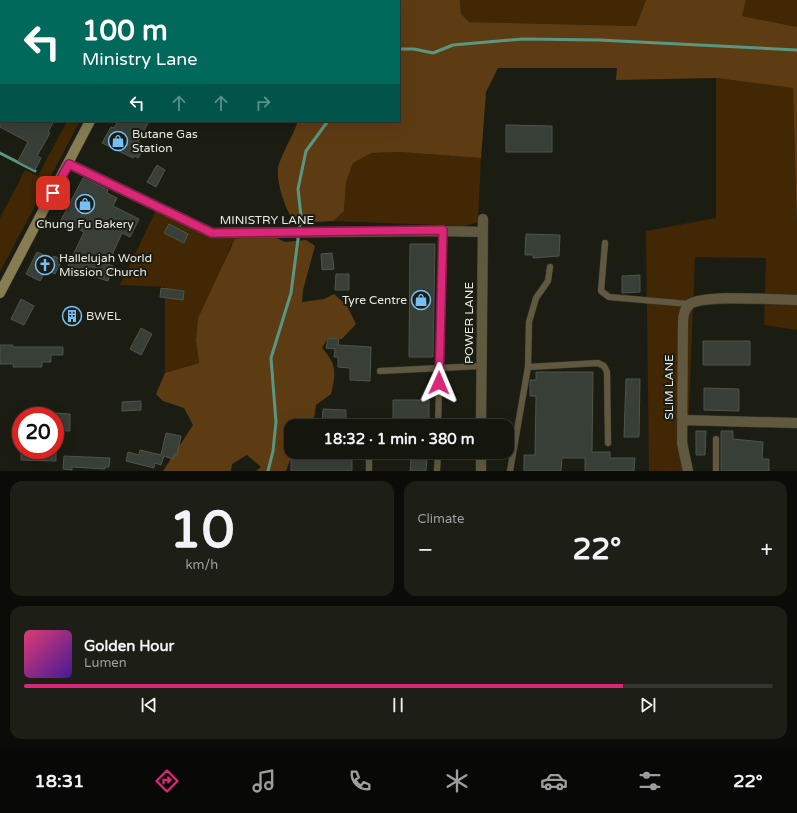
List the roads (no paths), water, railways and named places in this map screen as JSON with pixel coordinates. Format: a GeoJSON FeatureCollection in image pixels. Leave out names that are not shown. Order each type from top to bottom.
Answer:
{"type":"FeatureCollection","features":[{"type":"Feature","properties":{"kind":"main road"},"geometry":{"type":"LineString","coordinates":[[0,293],[69,164],[90,122]]}},
{"type":"Feature","properties":{"kind":"street","name":"MINISTRY LANE"},"geometry":{"type":"LineString","coordinates":[[69,164],[212,233],[443,230],[482,232]]}},
{"type":"Feature","properties":{"kind":"street","name":"POWER LANE"},"geometry":{"type":"LineString","coordinates":[[481,419],[483,220]]}},
{"type":"Feature","properties":{"kind":"street"},"geometry":{"type":"LineString","coordinates":[[689,304],[705,299],[797,300]]}},
{"type":"Feature","properties":{"kind":"street","name":"SLIM LANE"},"geometry":{"type":"LineString","coordinates":[[688,471],[682,443],[682,420],[683,318],[689,304]]}},
{"type":"Feature","properties":{"kind":"street"},"geometry":{"type":"LineString","coordinates":[[682,420],[797,423]]}},
{"type":"Feature","properties":{"kind":"street"},"geometry":{"type":"LineString","coordinates":[[481,459],[481,471]]}},
{"type":"Feature","properties":{"kind":"lane"},"geometry":{"type":"LineString","coordinates":[[438,419],[443,230]]}},
{"type":"Feature","properties":{"kind":"lane"},"geometry":{"type":"LineString","coordinates":[[605,243],[601,291],[605,295],[609,297],[689,304]]}},
{"type":"Feature","properties":{"kind":"lane"},"geometry":{"type":"LineString","coordinates":[[510,471],[528,367],[529,322],[536,298],[548,281],[550,267]]}},
{"type":"Feature","properties":{"kind":"lane"},"geometry":{"type":"LineString","coordinates":[[528,367],[598,363],[604,366],[607,372],[608,443]]}},
{"type":"Feature","properties":{"kind":"lane"},"geometry":{"type":"LineString","coordinates":[[380,371],[482,366]]}},
{"type":"Feature","properties":{"kind":"lane"},"geometry":{"type":"LineString","coordinates":[[716,439],[716,471]]}},
{"type":"Feature","properties":{"kind":"lane"},"geometry":{"type":"LineString","coordinates":[[368,471],[369,459]]}},
{"type":"Feature","properties":{"kind":"lane"},"geometry":{"type":"LineString","coordinates":[[437,471],[438,459]]}},
{"type":"Feature","properties":{"kind":"waterway"},"geometry":{"type":"LineString","coordinates":[[400,49],[414,49],[433,53],[453,45],[523,39],[599,40],[797,50]]}},
{"type":"Feature","properties":{"kind":"waterway"},"geometry":{"type":"LineString","coordinates":[[268,471],[273,451],[276,422],[271,358],[291,293],[301,216],[298,189],[306,151],[327,122]]}},
{"type":"Feature","properties":{"kind":"waterway"},"geometry":{"type":"LineString","coordinates":[[0,153],[35,171]]}},
{"type":"Feature","properties":{"kind":"place","name":"Butane Gas Station"},"geometry":{"type":"Point","coordinates":[118,141]}},
{"type":"Feature","properties":{"kind":"place","name":"Chung Fu Bakery"},"geometry":{"type":"Point","coordinates":[85,204]}},
{"type":"Feature","properties":{"kind":"place","name":"Hallelujah World Mission Church"},"geometry":{"type":"Point","coordinates":[45,265]}},
{"type":"Feature","properties":{"kind":"place","name":"Tyre Centre"},"geometry":{"type":"Point","coordinates":[421,300]}},
{"type":"Feature","properties":{"kind":"place","name":"BWEL"},"geometry":{"type":"Point","coordinates":[72,316]}}]}
